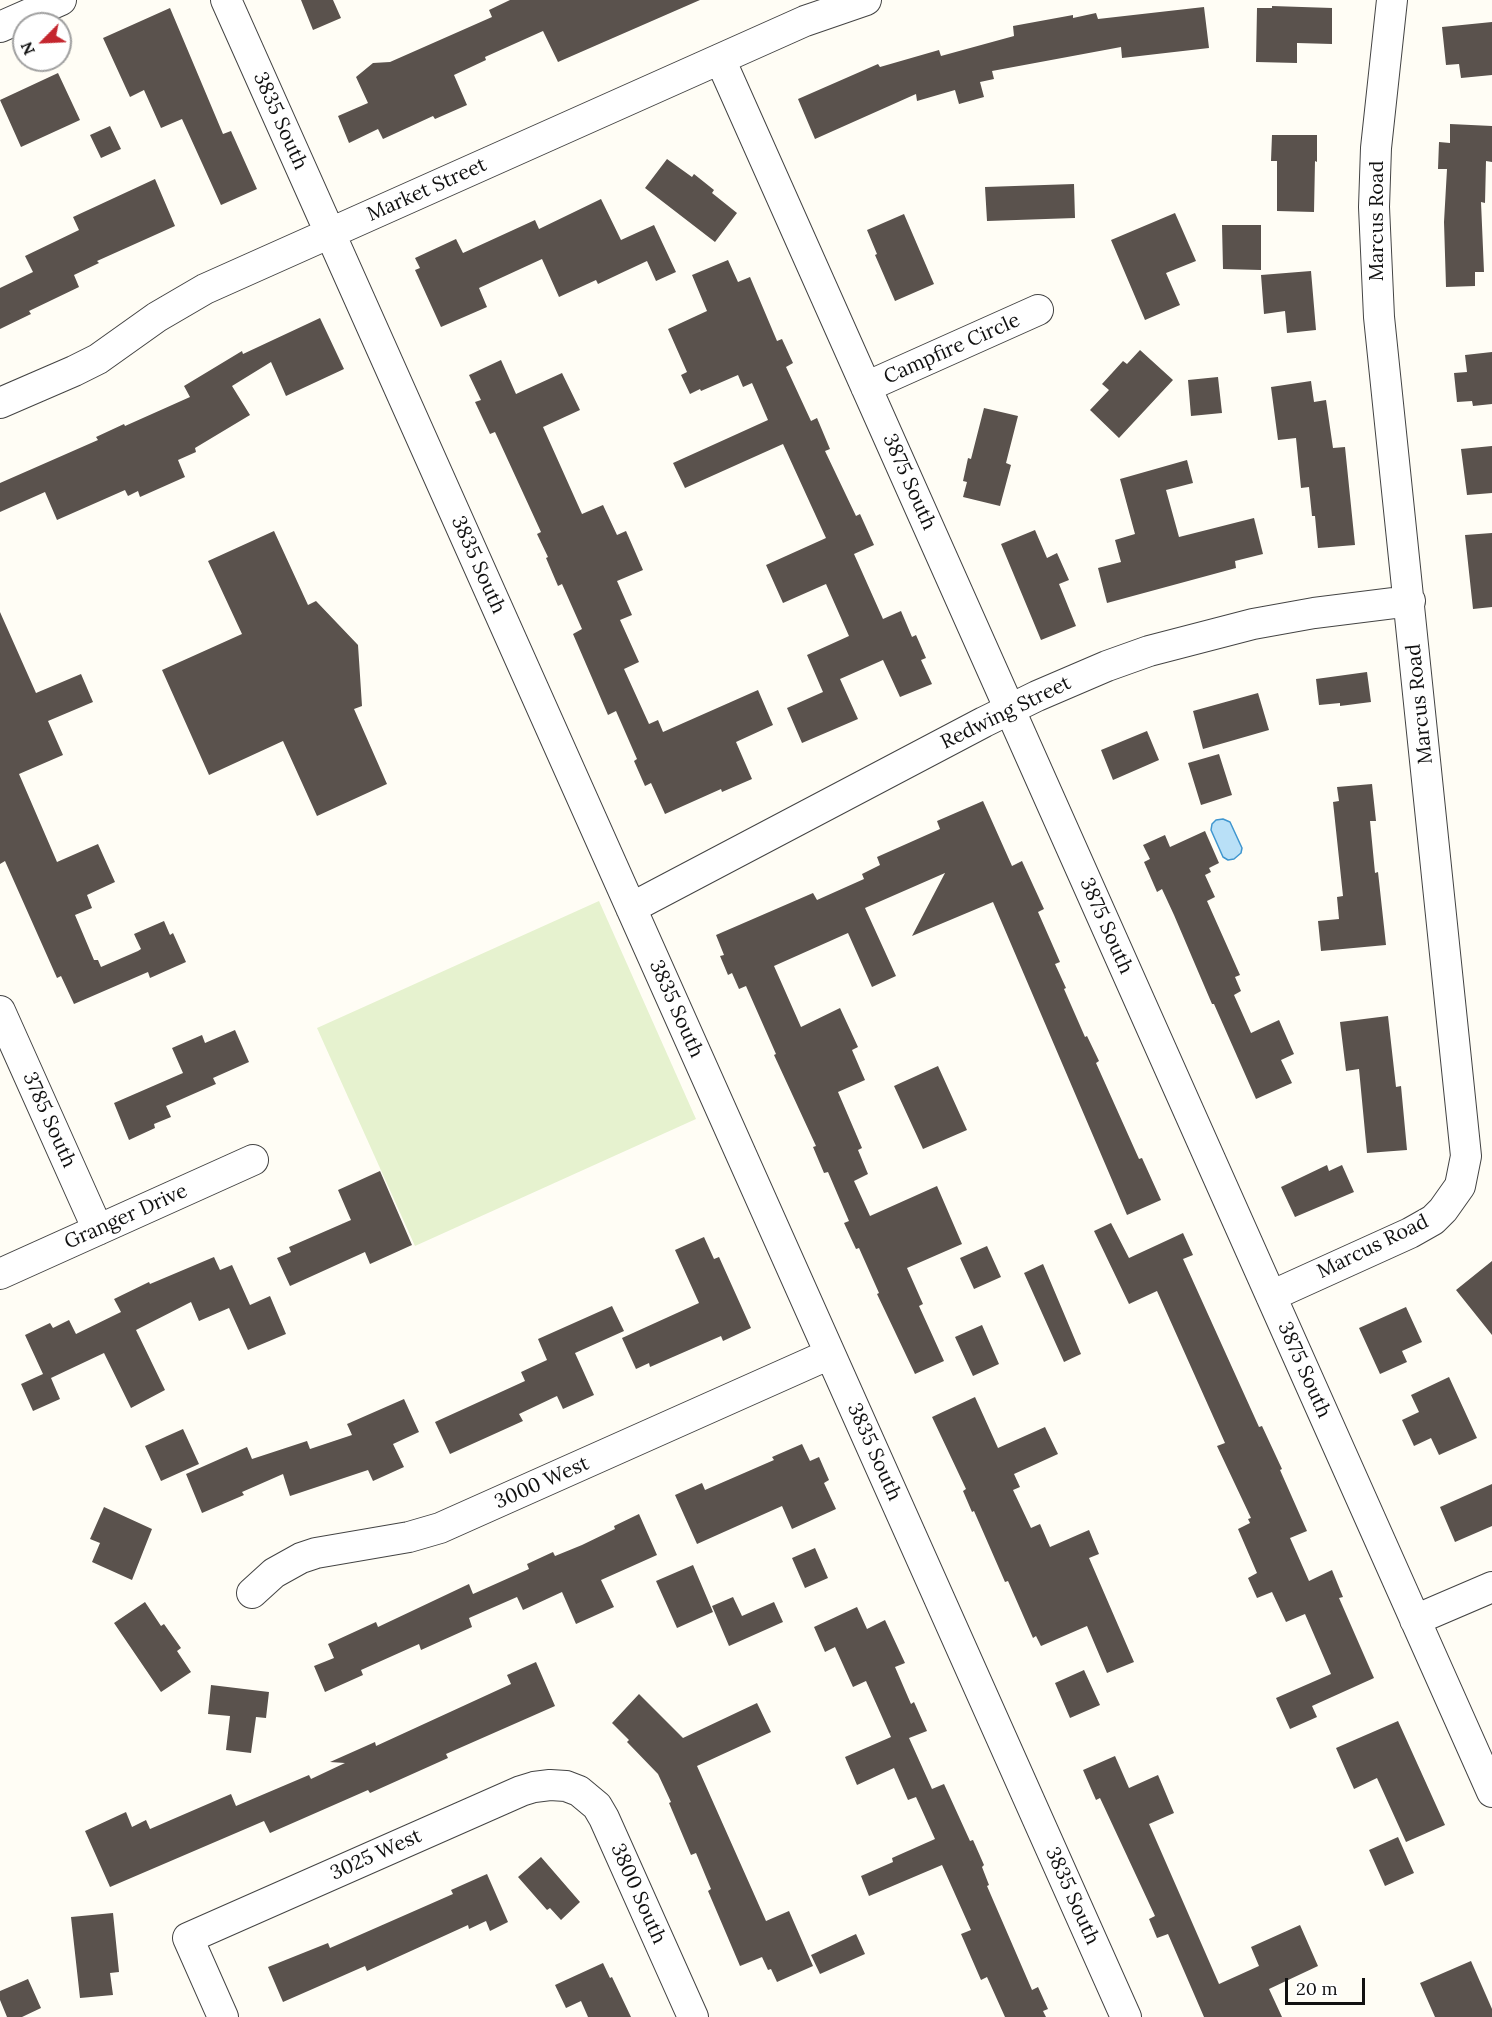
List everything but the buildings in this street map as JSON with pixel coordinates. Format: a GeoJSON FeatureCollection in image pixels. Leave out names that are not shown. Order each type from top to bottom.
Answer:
{"type":"FeatureCollection","features":[{"type":"Feature","properties":{"kind":"street"},"geometry":{"type":"LineString","coordinates":[[0,27],[61,0]]}},
{"type":"Feature","properties":{"kind":"street","name":"3835 South"},"geometry":{"type":"LineString","coordinates":[[226,0],[1126,2017]]}},
{"type":"Feature","properties":{"kind":"street","name":"Market Street"},"geometry":{"type":"LineString","coordinates":[[0,403],[98,358],[157,317],[205,289],[805,21],[866,0]]}},
{"type":"Feature","properties":{"kind":"street","name":"Marcus Road"},"geometry":{"type":"LineString","coordinates":[[1271,1296],[1422,1227],[1452,1199],[1460,1186],[1464,1171],[1466,1141],[1379,317],[1376,264],[1376,148],[1392,0]]}},
{"type":"Feature","properties":{"kind":"street","name":"3875 South"},"geometry":{"type":"LineString","coordinates":[[720,59],[1492,1792]]}},
{"type":"Feature","properties":{"kind":"street","name":"Campfire Circle"},"geometry":{"type":"LineString","coordinates":[[866,387],[1038,310]]}},
{"type":"Feature","properties":{"kind":"street","name":"Redwing Street"},"geometry":{"type":"LineString","coordinates":[[631,908],[1010,709],[1107,666],[1196,638],[1253,624],[1314,613],[1410,601]]}},
{"type":"Feature","properties":{"kind":"street","name":"3785 South"},"geometry":{"type":"LineString","coordinates":[[0,1011],[98,1230]]}},
{"type":"Feature","properties":{"kind":"street","name":"Granger Drive"},"geometry":{"type":"LineString","coordinates":[[0,1274],[253,1160]]}},
{"type":"Feature","properties":{"kind":"street","name":"3000 West"},"geometry":{"type":"LineString","coordinates":[[252,1593],[274,1573],[301,1558],[316,1553],[410,1537],[440,1528],[830,1354]]}},
{"type":"Feature","properties":{"kind":"street"},"geometry":{"type":"LineString","coordinates":[[1415,1620],[1492,1587]]}},
{"type":"Feature","properties":{"kind":"street","name":"3025 West"},"geometry":{"type":"LineString","coordinates":[[223,2017],[188,1938],[521,1791],[534,1786],[566,1786]]}},
{"type":"Feature","properties":{"kind":"street","name":"3800 South"},"geometry":{"type":"LineString","coordinates":[[566,1786],[579,1791],[589,1799],[597,1806],[604,1818],[693,2017]]}},
{"type":"Feature","properties":{"kind":"green space"},"geometry":{"type":"Polygon","coordinates":[[[599,901],[696,1119],[415,1246],[317,1028],[599,901]]]}},
{"type":"Feature","properties":{"kind":"water"},"geometry":{"type":"Polygon","coordinates":[[[1223,819],[1230,822],[1242,848],[1241,853],[1234,859],[1228,860],[1223,857],[1211,830],[1216,820],[1223,819]]]}}]}
